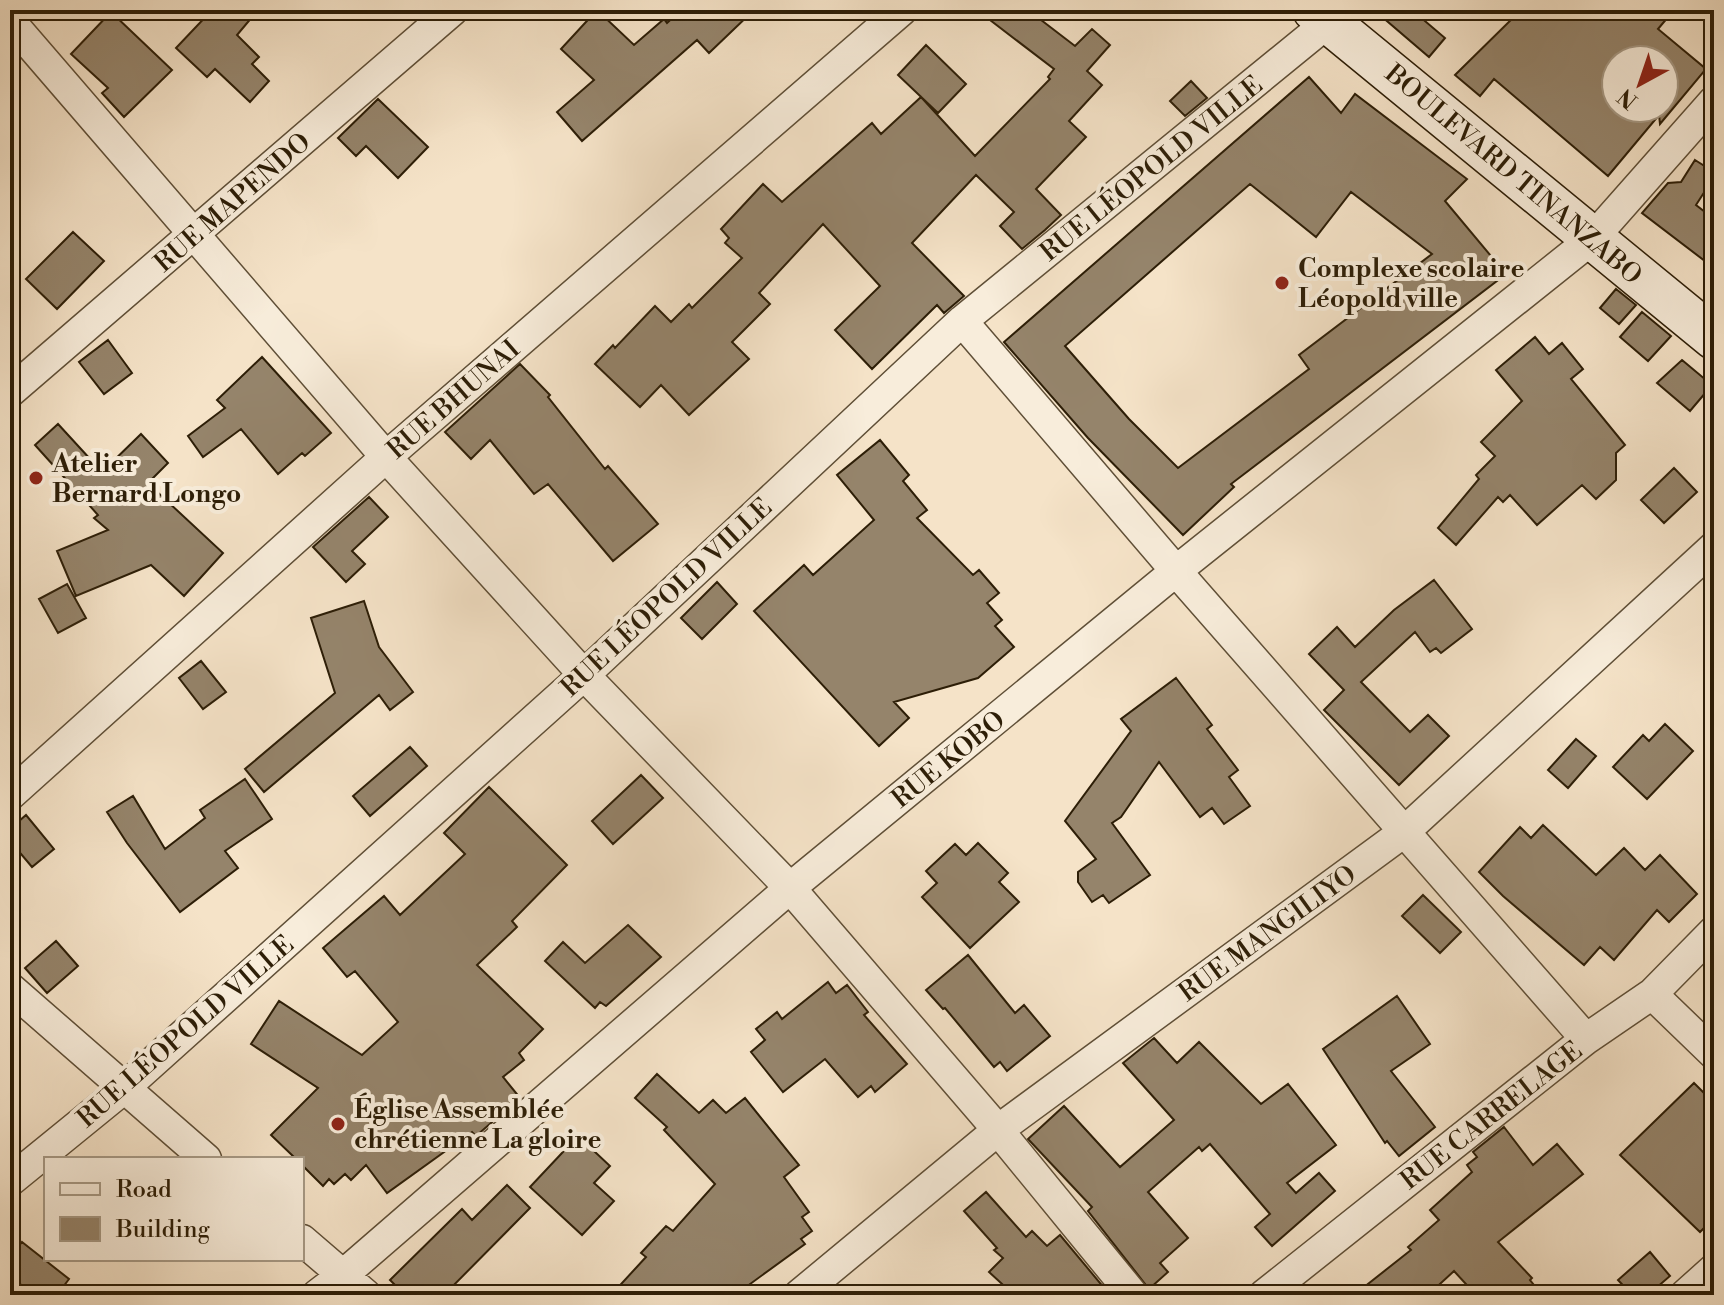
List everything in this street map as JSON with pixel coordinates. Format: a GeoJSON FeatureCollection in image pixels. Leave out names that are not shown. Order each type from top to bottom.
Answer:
{"type":"FeatureCollection","features":[{"type":"Feature","properties":{"kind":"street","name":"RUE MAPENDO"},"geometry":{"type":"LineString","coordinates":[[10,392],[453,10]]}},
{"type":"Feature","properties":{"kind":"street","name":"RUE BHUNAI"},"geometry":{"type":"LineString","coordinates":[[10,795],[386,457],[902,10]]}},
{"type":"Feature","properties":{"kind":"street","name":"BOULEVARD TINANZABO"},"geometry":{"type":"LineString","coordinates":[[1329,14],[1592,239],[1714,338]]}},
{"type":"Feature","properties":{"kind":"street","name":"RUE LÉOPOLD VILLE"},"geometry":{"type":"LineString","coordinates":[[10,1181],[123,1089],[584,675],[962,321],[1329,14]]}},
{"type":"Feature","properties":{"kind":"street"},"geometry":{"type":"LineString","coordinates":[[10,21],[386,457],[584,675],[790,888],[998,1130],[1133,1295]]}},
{"type":"Feature","properties":{"kind":"street","name":"RUE KOBO"},"geometry":{"type":"LineString","coordinates":[[317,1295],[790,888],[1176,571],[1592,239],[1714,101]]}},
{"type":"Feature","properties":{"kind":"street"},"geometry":{"type":"LineString","coordinates":[[962,321],[1176,571],[1586,1039]]}},
{"type":"Feature","properties":{"kind":"street","name":"RUE MANGILIYO"},"geometry":{"type":"LineString","coordinates":[[799,1295],[998,1130],[1404,832],[1714,547]]}},
{"type":"Feature","properties":{"kind":"street","name":"RUE CARRELAGE"},"geometry":{"type":"LineString","coordinates":[[1264,1295],[1586,1039],[1652,994],[1714,931]]}},
{"type":"Feature","properties":{"kind":"street"},"geometry":{"type":"LineString","coordinates":[[10,988],[204,1157]]}},
{"type":"Feature","properties":{"kind":"street"},"geometry":{"type":"LineString","coordinates":[[1652,994],[1714,1054]]}},
{"type":"Feature","properties":{"kind":"street"},"geometry":{"type":"LineString","coordinates":[[304,1242],[366,1295]]}},
{"type":"Feature","properties":{"kind":"street"},"geometry":{"type":"LineString","coordinates":[[1685,1295],[1714,1269]]}},
{"type":"Feature","properties":{"kind":"building"},"geometry":{"type":"Polygon","coordinates":[[[212,10],[258,10],[237,35],[259,57],[252,64],[269,81],[250,102],[215,69],[207,77],[176,48],[212,10]]]}},
{"type":"Feature","properties":{"kind":"building"},"geometry":{"type":"Polygon","coordinates":[[[597,10],[634,45],[664,19],[667,23],[681,10],[754,10],[709,53],[697,40],[582,141],[557,112],[594,80],[561,49],[597,10]]]}},
{"type":"Feature","properties":{"kind":"building"},"geometry":{"type":"Polygon","coordinates":[[[977,10],[1028,10],[1075,46],[1092,29],[1110,45],[1087,71],[1102,85],[1069,121],[1086,137],[1036,189],[1061,215],[1045,230],[1022,249],[1000,226],[1014,212],[976,175],[912,243],[964,296],[944,313],[937,305],[872,369],[835,330],[880,286],[823,224],[759,293],[770,304],[732,342],[749,359],[689,415],[661,385],[640,407],[595,364],[655,306],[671,322],[689,304],[692,308],[742,258],[725,243],[729,238],[721,229],[763,184],[782,202],[872,123],[881,134],[921,97],[975,156],[1050,79],[1048,77],[1054,69],[977,10]]]}},
{"type":"Feature","properties":{"kind":"building"},"geometry":{"type":"Polygon","coordinates":[[[1374,10],[1412,10],[1445,38],[1429,57],[1374,10]]]}},
{"type":"Feature","properties":{"kind":"building"},"geometry":{"type":"Polygon","coordinates":[[[1521,10],[1674,10],[1658,29],[1676,44],[1600,44],[1600,124],[1651,124],[1608,176],[1494,79],[1480,96],[1455,75],[1521,10]]]}},
{"type":"Feature","properties":{"kind":"building"},"geometry":{"type":"Polygon","coordinates":[[[111,12],[172,70],[124,117],[102,93],[108,88],[71,54],[111,12]]]}},
{"type":"Feature","properties":{"kind":"building"},"geometry":{"type":"Polygon","coordinates":[[[926,45],[966,84],[938,113],[898,75],[926,45]]]}},
{"type":"Feature","properties":{"kind":"building"},"geometry":{"type":"Polygon","coordinates":[[[1680,47],[1706,69],[1680,100],[1680,47]]]}},
{"type":"Feature","properties":{"kind":"building"},"geometry":{"type":"Polygon","coordinates":[[[1309,77],[1341,113],[1355,94],[1467,179],[1445,201],[1506,274],[1231,484],[1234,487],[1183,535],[1088,438],[1004,342],[1309,77]],[[1250,184],[1065,346],[1129,419],[1178,468],[1309,369],[1299,355],[1432,254],[1351,192],[1316,237],[1250,184]]]}},
{"type":"Feature","properties":{"kind":"building"},"geometry":{"type":"Polygon","coordinates":[[[1191,81],[1207,98],[1185,116],[1170,101],[1191,81]]]}},
{"type":"Feature","properties":{"kind":"building"},"geometry":{"type":"Polygon","coordinates":[[[378,99],[428,147],[398,178],[366,146],[356,156],[338,138],[378,99]]]}},
{"type":"Feature","properties":{"kind":"building"},"geometry":{"type":"Polygon","coordinates":[[[1695,160],[1714,172],[1696,205],[1714,219],[1714,268],[1642,213],[1668,183],[1681,182],[1695,160]]]}},
{"type":"Feature","properties":{"kind":"building"},"geometry":{"type":"Polygon","coordinates":[[[73,232],[104,261],[57,309],[26,279],[73,232]]]}},
{"type":"Feature","properties":{"kind":"building"},"geometry":{"type":"Polygon","coordinates":[[[1616,289],[1636,305],[1619,324],[1600,308],[1616,289]]]}},
{"type":"Feature","properties":{"kind":"building"},"geometry":{"type":"Polygon","coordinates":[[[1642,312],[1671,336],[1648,361],[1620,337],[1642,312]]]}},
{"type":"Feature","properties":{"kind":"building"},"geometry":{"type":"Polygon","coordinates":[[[1535,337],[1549,354],[1562,343],[1583,369],[1571,379],[1625,445],[1616,453],[1616,480],[1596,499],[1582,485],[1537,525],[1510,495],[1503,502],[1498,497],[1456,545],[1438,528],[1479,479],[1476,475],[1495,456],[1481,442],[1522,401],[1496,370],[1535,337]]]}},
{"type":"Feature","properties":{"kind":"building"},"geometry":{"type":"Polygon","coordinates":[[[108,340],[132,373],[104,394],[79,362],[108,340]]]}},
{"type":"Feature","properties":{"kind":"building"},"geometry":{"type":"Polygon","coordinates":[[[262,357],[331,433],[278,474],[241,429],[203,457],[188,436],[225,408],[217,400],[262,357]]]}},
{"type":"Feature","properties":{"kind":"building"},"geometry":{"type":"Polygon","coordinates":[[[1682,360],[1712,385],[1690,411],[1657,383],[1682,360]]]}},
{"type":"Feature","properties":{"kind":"building"},"geometry":{"type":"Polygon","coordinates":[[[520,364],[550,395],[548,397],[605,469],[608,466],[658,524],[613,561],[548,484],[534,494],[490,440],[471,459],[445,432],[520,364]]]}},
{"type":"Feature","properties":{"kind":"building"},"geometry":{"type":"Polygon","coordinates":[[[58,424],[102,472],[141,434],[168,463],[151,480],[156,485],[153,488],[223,553],[184,596],[151,565],[76,596],[57,551],[108,530],[94,518],[98,515],[35,445],[58,424]]]}},
{"type":"Feature","properties":{"kind":"building"},"geometry":{"type":"Polygon","coordinates":[[[880,440],[909,475],[903,481],[927,510],[917,518],[973,575],[979,570],[999,593],[987,603],[1002,620],[995,626],[1014,647],[978,678],[894,702],[909,718],[879,746],[754,611],[804,565],[813,575],[874,520],[837,475],[880,440]]]}},
{"type":"Feature","properties":{"kind":"building"},"geometry":{"type":"Polygon","coordinates":[[[1674,468],[1697,492],[1664,523],[1641,500],[1674,468]]]}},
{"type":"Feature","properties":{"kind":"building"},"geometry":{"type":"Polygon","coordinates":[[[369,497],[388,517],[352,551],[365,564],[346,582],[313,547],[369,497]]]}},
{"type":"Feature","properties":{"kind":"building"},"geometry":{"type":"Polygon","coordinates":[[[1434,580],[1472,629],[1441,653],[1436,648],[1430,652],[1415,632],[1361,682],[1410,732],[1428,715],[1449,736],[1399,785],[1324,710],[1344,690],[1309,654],[1337,627],[1355,647],[1394,610],[1434,580]]]}},
{"type":"Feature","properties":{"kind":"building"},"geometry":{"type":"Polygon","coordinates":[[[717,582],[737,604],[702,639],[681,618],[717,582]]]}},
{"type":"Feature","properties":{"kind":"building"},"geometry":{"type":"Polygon","coordinates":[[[67,584],[86,618],[58,633],[39,599],[67,584]]]}},
{"type":"Feature","properties":{"kind":"building"},"geometry":{"type":"Polygon","coordinates":[[[364,601],[379,647],[413,692],[390,710],[379,695],[264,792],[245,769],[335,693],[311,618],[364,601]]]}},
{"type":"Feature","properties":{"kind":"building"},"geometry":{"type":"Polygon","coordinates":[[[201,661],[226,692],[203,709],[179,678],[201,661]]]}},
{"type":"Feature","properties":{"kind":"building"},"geometry":{"type":"Polygon","coordinates":[[[1176,678],[1212,725],[1207,729],[1238,770],[1229,777],[1250,806],[1224,824],[1212,808],[1200,817],[1159,762],[1121,817],[1112,823],[1150,875],[1109,903],[1103,895],[1092,902],[1078,882],[1078,872],[1096,859],[1065,821],[1131,731],[1121,719],[1176,678]]]}},
{"type":"Feature","properties":{"kind":"building"},"geometry":{"type":"Polygon","coordinates":[[[1665,724],[1693,751],[1647,799],[1613,767],[1643,735],[1649,741],[1665,724]]]}},
{"type":"Feature","properties":{"kind":"building"},"geometry":{"type":"Polygon","coordinates":[[[1576,739],[1596,756],[1568,788],[1548,770],[1576,739]]]}},
{"type":"Feature","properties":{"kind":"building"},"geometry":{"type":"Polygon","coordinates":[[[410,747],[427,766],[370,816],[353,796],[410,747]]]}},
{"type":"Feature","properties":{"kind":"building"},"geometry":{"type":"Polygon","coordinates":[[[641,775],[663,798],[613,844],[592,821],[641,775]]]}},
{"type":"Feature","properties":{"kind":"building"},"geometry":{"type":"Polygon","coordinates":[[[245,779],[272,819],[225,851],[238,868],[180,912],[107,812],[133,796],[165,849],[205,818],[200,810],[245,779]]]}},
{"type":"Feature","properties":{"kind":"building"},"geometry":{"type":"Polygon","coordinates":[[[489,787],[567,865],[512,921],[517,927],[477,965],[543,1029],[519,1053],[524,1060],[503,1077],[520,1098],[476,1136],[472,1132],[387,1193],[366,1165],[351,1180],[345,1174],[334,1184],[329,1179],[323,1186],[304,1167],[304,1157],[294,1157],[271,1135],[318,1088],[251,1044],[279,1001],[362,1055],[398,1022],[355,971],[347,977],[323,948],[384,896],[400,915],[465,854],[444,833],[489,787]]]}},
{"type":"Feature","properties":{"kind":"building"},"geometry":{"type":"Polygon","coordinates":[[[26,815],[54,849],[32,867],[10,841],[10,829],[26,815]]]}},
{"type":"Feature","properties":{"kind":"building"},"geometry":{"type":"Polygon","coordinates":[[[1543,825],[1596,875],[1624,848],[1645,870],[1660,855],[1697,894],[1669,922],[1657,910],[1614,960],[1600,947],[1584,965],[1479,872],[1520,827],[1531,838],[1543,825]]]}},
{"type":"Feature","properties":{"kind":"building"},"geometry":{"type":"Polygon","coordinates":[[[978,843],[1008,873],[999,882],[1019,902],[970,948],[922,897],[937,883],[926,871],[955,844],[966,855],[978,843]]]}},
{"type":"Feature","properties":{"kind":"building"},"geometry":{"type":"Polygon","coordinates":[[[1423,895],[1461,932],[1440,953],[1402,916],[1423,895]]]}},
{"type":"Feature","properties":{"kind":"building"},"geometry":{"type":"Polygon","coordinates":[[[628,925],[661,957],[606,1006],[600,1002],[595,1008],[545,961],[563,942],[585,963],[628,925]]]}},
{"type":"Feature","properties":{"kind":"building"},"geometry":{"type":"Polygon","coordinates":[[[56,941],[78,966],[47,993],[25,968],[56,941]]]}},
{"type":"Feature","properties":{"kind":"building"},"geometry":{"type":"Polygon","coordinates":[[[968,955],[1015,1013],[1024,1005],[1050,1036],[1007,1071],[1000,1062],[994,1067],[926,990],[968,955]]]}},
{"type":"Feature","properties":{"kind":"building"},"geometry":{"type":"Polygon","coordinates":[[[828,982],[836,993],[847,985],[868,1012],[864,1015],[907,1064],[875,1092],[871,1086],[858,1097],[825,1059],[783,1092],[751,1052],[765,1040],[756,1029],[777,1012],[782,1019],[828,982]]]}},
{"type":"Feature","properties":{"kind":"building"},"geometry":{"type":"Polygon","coordinates":[[[1397,996],[1430,1044],[1391,1071],[1435,1127],[1399,1156],[1387,1141],[1385,1143],[1323,1049],[1397,996]]]}},
{"type":"Feature","properties":{"kind":"building"},"geometry":{"type":"Polygon","coordinates":[[[1154,1038],[1177,1063],[1199,1042],[1261,1104],[1288,1084],[1336,1145],[1287,1183],[1296,1193],[1319,1173],[1335,1191],[1272,1246],[1255,1227],[1270,1214],[1210,1144],[1202,1151],[1199,1147],[1148,1192],[1188,1238],[1160,1263],[1168,1272],[1149,1289],[1088,1211],[1092,1207],[1028,1139],[1064,1106],[1120,1167],[1174,1120],[1123,1063],[1154,1038]]]}},
{"type":"Feature","properties":{"kind":"building"},"geometry":{"type":"Polygon","coordinates":[[[657,1074],[699,1113],[713,1100],[726,1113],[745,1098],[799,1165],[784,1177],[809,1212],[802,1217],[812,1231],[801,1239],[805,1244],[735,1295],[611,1295],[646,1257],[641,1253],[666,1226],[673,1231],[715,1184],[664,1130],[667,1127],[635,1098],[657,1074]]]}},
{"type":"Feature","properties":{"kind":"building"},"geometry":{"type":"Polygon","coordinates":[[[1694,1083],[1714,1103],[1714,1218],[1700,1232],[1620,1155],[1694,1083]]]}},
{"type":"Feature","properties":{"kind":"building"},"geometry":{"type":"Polygon","coordinates":[[[1504,1127],[1533,1165],[1557,1144],[1583,1174],[1498,1242],[1532,1278],[1530,1280],[1542,1295],[1476,1295],[1454,1271],[1428,1295],[1354,1295],[1411,1250],[1408,1247],[1439,1220],[1430,1210],[1472,1172],[1467,1165],[1477,1157],[1473,1152],[1504,1127]]]}},
{"type":"Feature","properties":{"kind":"building"},"geometry":{"type":"Polygon","coordinates":[[[578,1136],[610,1166],[594,1183],[614,1201],[582,1235],[530,1187],[578,1136]]]}},
{"type":"Feature","properties":{"kind":"building"},"geometry":{"type":"Polygon","coordinates":[[[507,1185],[530,1208],[444,1295],[405,1295],[390,1280],[462,1209],[472,1220],[507,1185]]]}},
{"type":"Feature","properties":{"kind":"building"},"geometry":{"type":"Polygon","coordinates":[[[986,1192],[1026,1237],[1032,1231],[1047,1246],[1060,1235],[1110,1295],[1014,1295],[989,1272],[1003,1258],[964,1211],[986,1192]]]}},
{"type":"Feature","properties":{"kind":"building"},"geometry":{"type":"Polygon","coordinates":[[[22,1242],[69,1279],[57,1295],[34,1295],[10,1276],[10,1257],[22,1242]]]}},
{"type":"Feature","properties":{"kind":"building"},"geometry":{"type":"Polygon","coordinates":[[[1650,1252],[1670,1276],[1648,1295],[1632,1295],[1618,1280],[1650,1252]]]}},
{"type":"Feature","properties":{"kind":"place","name":"Complexe scolaire Léopold ville"},"geometry":{"type":"Point","coordinates":[1282,283]}},
{"type":"Feature","properties":{"kind":"place","name":"Atelier Bernard Longo"},"geometry":{"type":"Point","coordinates":[36,478]}},
{"type":"Feature","properties":{"kind":"place","name":"Église Assemblée chrétienne La gloire"},"geometry":{"type":"Point","coordinates":[338,1124]}}]}
